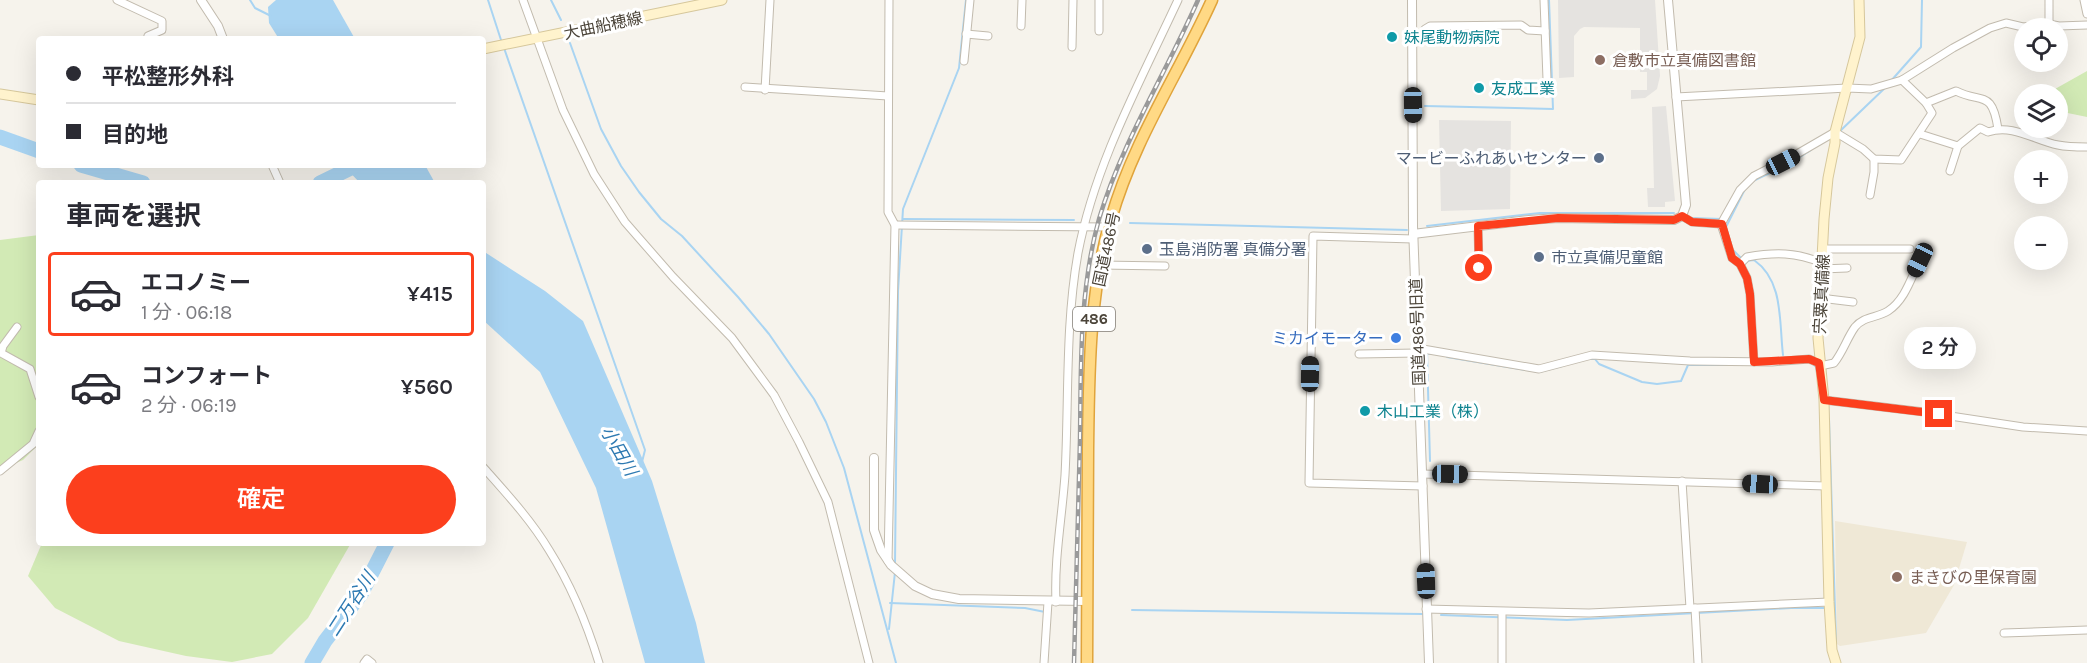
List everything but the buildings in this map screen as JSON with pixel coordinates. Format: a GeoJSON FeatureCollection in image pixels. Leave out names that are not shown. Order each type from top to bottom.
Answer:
{"type":"FeatureCollection","features":[{"type":"Feature","properties":{"kind":"highway","name":"国道486号"},"geometry":{"type":"LineString","coordinates":[[1087,663],[1089,378],[1100,265],[1108,227],[1118,197],[1143,136],[1212,0]]}},
{"type":"Feature","properties":{"kind":"main road","name":"大曲船穂線"},"geometry":{"type":"LineString","coordinates":[[486,48],[722,0]]}},
{"type":"Feature","properties":{"kind":"main road","name":"宍粟真備線"},"geometry":{"type":"LineString","coordinates":[[1836,663],[1832,650],[1829,602],[1824,400],[1820,364],[1820,298],[1826,199],[1835,132],[1860,37],[1859,0]]}},
{"type":"Feature","properties":{"kind":"main road"},"geometry":{"type":"LineString","coordinates":[[0,94],[36,100]]}},
{"type":"Feature","properties":{"kind":"street"},"geometry":{"type":"LineString","coordinates":[[117,0],[162,21],[162,30],[148,36]]}},
{"type":"Feature","properties":{"kind":"street"},"geometry":{"type":"LineString","coordinates":[[201,0],[222,36]]}},
{"type":"Feature","properties":{"kind":"street"},"geometry":{"type":"LineString","coordinates":[[523,0],[563,110],[594,174],[625,222],[673,277],[732,338],[774,395],[799,442],[828,502],[868,663]]}},
{"type":"Feature","properties":{"kind":"street"},"geometry":{"type":"LineString","coordinates":[[765,90],[770,0]]}},
{"type":"Feature","properties":{"kind":"street"},"geometry":{"type":"LineString","coordinates":[[889,0],[888,212],[895,225],[890,563]]}},
{"type":"Feature","properties":{"kind":"street"},"geometry":{"type":"LineString","coordinates":[[964,61],[966,34],[964,13],[970,0]]}},
{"type":"Feature","properties":{"kind":"street"},"geometry":{"type":"LineString","coordinates":[[1021,26],[1022,0]]}},
{"type":"Feature","properties":{"kind":"street"},"geometry":{"type":"LineString","coordinates":[[1072,47],[1073,0]]}},
{"type":"Feature","properties":{"kind":"street"},"geometry":{"type":"LineString","coordinates":[[1099,0],[1099,31]]}},
{"type":"Feature","properties":{"kind":"street"},"geometry":{"type":"LineString","coordinates":[[1044,663],[1065,477],[1070,310],[1084,226],[1108,153],[1178,0]]}},
{"type":"Feature","properties":{"kind":"street","name":"国道486号旧道"},"geometry":{"type":"LineString","coordinates":[[1412,0],[1413,236],[1429,663]]}},
{"type":"Feature","properties":{"kind":"street"},"geometry":{"type":"LineString","coordinates":[[1544,0],[1547,79]]}},
{"type":"Feature","properties":{"kind":"street"},"geometry":{"type":"LineString","coordinates":[[1423,486],[1309,483],[1313,236],[1413,236],[1478,226],[1549,219],[1674,220],[1682,216],[1686,205],[1668,0]]}},
{"type":"Feature","properties":{"kind":"street"},"geometry":{"type":"LineString","coordinates":[[2049,0],[2049,18]]}},
{"type":"Feature","properties":{"kind":"street"},"geometry":{"type":"LineString","coordinates":[[2084,0],[2087,14]]}},
{"type":"Feature","properties":{"kind":"street"},"geometry":{"type":"LineString","coordinates":[[1676,97],[1847,88],[1871,89],[1902,80],[1990,28],[2006,23],[2014,25]]}},
{"type":"Feature","properties":{"kind":"street"},"geometry":{"type":"LineString","coordinates":[[2068,25],[2087,24]]}},
{"type":"Feature","properties":{"kind":"street"},"geometry":{"type":"LineString","coordinates":[[1412,40],[1419,40],[1425,29],[1430,26],[1521,25],[1528,30],[1545,31]]}},
{"type":"Feature","properties":{"kind":"street"},"geometry":{"type":"LineString","coordinates":[[966,34],[988,36]]}},
{"type":"Feature","properties":{"kind":"street"},"geometry":{"type":"LineString","coordinates":[[1754,362],[1747,278],[1740,264],[1732,258],[1722,224],[1740,190],[1754,176],[1835,132],[1863,149],[1874,159],[1901,160],[1932,113],[1926,103],[1902,80]]}},
{"type":"Feature","properties":{"kind":"street"},"geometry":{"type":"LineString","coordinates":[[745,87],[888,96]]}},
{"type":"Feature","properties":{"kind":"street"},"geometry":{"type":"LineString","coordinates":[[1926,103],[1956,91],[1963,95],[1980,97],[1989,102],[1996,114],[1998,129]]}},
{"type":"Feature","properties":{"kind":"street"},"geometry":{"type":"LineString","coordinates":[[1950,171],[1958,146],[1980,128],[1988,132],[1998,129],[2032,135],[2057,145],[2087,147]]}},
{"type":"Feature","properties":{"kind":"street"},"geometry":{"type":"LineString","coordinates":[[1920,134],[1958,146]]}},
{"type":"Feature","properties":{"kind":"street"},"geometry":{"type":"LineString","coordinates":[[1870,195],[1874,159]]}},
{"type":"Feature","properties":{"kind":"street"},"geometry":{"type":"LineString","coordinates":[[1682,216],[1692,222],[1722,224]]}},
{"type":"Feature","properties":{"kind":"street"},"geometry":{"type":"LineString","coordinates":[[895,225],[1108,227]]}},
{"type":"Feature","properties":{"kind":"street"},"geometry":{"type":"LineString","coordinates":[[1478,226],[1479,268]]}},
{"type":"Feature","properties":{"kind":"street"},"geometry":{"type":"LineString","coordinates":[[1823,249],[1910,249]]}},
{"type":"Feature","properties":{"kind":"street"},"geometry":{"type":"LineString","coordinates":[[1740,264],[1747,257],[1788,254],[1803,255],[1822,266],[1847,268]]}},
{"type":"Feature","properties":{"kind":"street"},"geometry":{"type":"LineString","coordinates":[[1359,354],[1417,351],[1531,368],[1545,368],[1592,355],[1690,361],[1754,362],[1809,359],[1820,364],[1834,363],[1842,354],[1856,326],[1867,318],[1886,312],[1901,299],[1920,260]]}},
{"type":"Feature","properties":{"kind":"street"},"geometry":{"type":"LineString","coordinates":[[1100,265],[1165,266]]}},
{"type":"Feature","properties":{"kind":"street"},"geometry":{"type":"LineString","coordinates":[[1820,298],[1854,302]]}},
{"type":"Feature","properties":{"kind":"street"},"geometry":{"type":"LineString","coordinates":[[17,327],[3,346],[1,353],[30,369],[36,388]]}},
{"type":"Feature","properties":{"kind":"street"},"geometry":{"type":"LineString","coordinates":[[1824,400],[2023,427],[2087,431]]}},
{"type":"Feature","properties":{"kind":"street"},"geometry":{"type":"LineString","coordinates":[[0,471],[33,444],[36,438]]}},
{"type":"Feature","properties":{"kind":"street"},"geometry":{"type":"LineString","coordinates":[[874,458],[874,530],[881,550],[890,563],[899,574],[915,586],[939,596],[959,599],[1087,601]]}},
{"type":"Feature","properties":{"kind":"street"},"geometry":{"type":"LineString","coordinates":[[486,470],[518,507],[549,549],[571,588],[599,663]]}},
{"type":"Feature","properties":{"kind":"street"},"geometry":{"type":"LineString","coordinates":[[1422,474],[1826,486]]}},
{"type":"Feature","properties":{"kind":"street"},"geometry":{"type":"LineString","coordinates":[[1682,481],[1698,663]]}},
{"type":"Feature","properties":{"kind":"street"},"geometry":{"type":"LineString","coordinates":[[1426,609],[1502,616],[1694,610],[1829,602]]}},
{"type":"Feature","properties":{"kind":"street"},"geometry":{"type":"LineString","coordinates":[[1502,616],[1502,663]]}},
{"type":"Feature","properties":{"kind":"street"},"geometry":{"type":"LineString","coordinates":[[2004,633],[2087,630]]}},
{"type":"Feature","properties":{"kind":"street"},"geometry":{"type":"LineString","coordinates":[[364,663],[367,659],[372,663]]}},
{"type":"Feature","properties":{"kind":"shaded area"},"geometry":{"type":"Polygon","coordinates":[[[1558,0],[1655,0],[1660,76],[1657,89],[1645,98],[1631,99],[1631,90],[1647,90],[1647,72],[1640,72],[1640,28],[1584,27],[1580,29],[1574,36],[1574,77],[1559,78],[1558,0]]]}},
{"type":"Feature","properties":{"kind":"shaded area"},"geometry":{"type":"Polygon","coordinates":[[[1666,106],[1675,201],[1665,202],[1665,207],[1648,207],[1647,188],[1654,188],[1652,107],[1666,106]]]}},
{"type":"Feature","properties":{"kind":"shaded area"},"geometry":{"type":"Polygon","coordinates":[[[1439,120],[1511,121],[1510,209],[1441,211],[1439,120]]]}},
{"type":"Feature","properties":{"kind":"shaded area"},"geometry":{"type":"Polygon","coordinates":[[[1835,521],[1967,542],[1954,585],[1926,633],[1840,646],[1837,644],[1835,521]]]}},
{"type":"Feature","properties":{"kind":"green space"},"geometry":{"type":"Polygon","coordinates":[[[2087,71],[2087,117],[2068,113],[2068,84],[2064,84],[2087,71]]]}},
{"type":"Feature","properties":{"kind":"green space"},"geometry":{"type":"Polygon","coordinates":[[[36,235],[36,447],[23,460],[0,470],[0,240],[36,235]]]}},
{"type":"Feature","properties":{"kind":"green space"},"geometry":{"type":"Polygon","coordinates":[[[41,546],[349,546],[308,618],[272,654],[232,662],[186,656],[119,641],[55,608],[28,576],[41,546]]]}},
{"type":"Feature","properties":{"kind":"water"},"geometry":{"type":"Polygon","coordinates":[[[276,0],[333,0],[353,36],[277,36],[269,23],[268,7],[276,0]]]}},
{"type":"Feature","properties":{"kind":"water"},"geometry":{"type":"Polygon","coordinates":[[[346,168],[427,168],[433,180],[357,180],[346,168]]]}},
{"type":"Feature","properties":{"kind":"water","name":"小田川"},"geometry":{"type":"Polygon","coordinates":[[[486,253],[545,291],[583,321],[652,481],[696,623],[705,663],[645,663],[596,488],[540,372],[486,323],[486,253]]]}},
{"type":"Feature","properties":{"kind":"waterway"},"geometry":{"type":"LineString","coordinates":[[250,0],[255,8],[271,16]]}},
{"type":"Feature","properties":{"kind":"waterway"},"geometry":{"type":"LineString","coordinates":[[488,0],[502,43]]}},
{"type":"Feature","properties":{"kind":"waterway"},"geometry":{"type":"LineString","coordinates":[[551,0],[561,20]]}},
{"type":"Feature","properties":{"kind":"waterway"},"geometry":{"type":"LineString","coordinates":[[895,564],[898,291],[903,209],[959,68],[966,0]]}},
{"type":"Feature","properties":{"kind":"waterway"},"geometry":{"type":"LineString","coordinates":[[1425,106],[1553,109],[1549,0]]}},
{"type":"Feature","properties":{"kind":"waterway"},"geometry":{"type":"LineString","coordinates":[[1890,82],[1921,47],[1922,0]]}},
{"type":"Feature","properties":{"kind":"waterway"},"geometry":{"type":"LineString","coordinates":[[570,43],[601,129],[621,166],[661,219],[682,236],[769,334],[814,399],[826,422],[844,468],[896,663]]}},
{"type":"Feature","properties":{"kind":"waterway","name":"小田川"},"geometry":{"type":"LineString","coordinates":[[504,48],[645,450],[642,462]]}},
{"type":"Feature","properties":{"kind":"waterway"},"geometry":{"type":"LineString","coordinates":[[1839,132],[1887,86]]}},
{"type":"Feature","properties":{"kind":"waterway","name":"二万谷川"},"geometry":{"type":"LineString","coordinates":[[0,137],[36,150]]}},
{"type":"Feature","properties":{"kind":"waterway"},"geometry":{"type":"LineString","coordinates":[[1753,181],[1789,164],[1811,150]]}},
{"type":"Feature","properties":{"kind":"waterway","name":"二万谷川"},"geometry":{"type":"LineString","coordinates":[[91,168],[133,180]]}},
{"type":"Feature","properties":{"kind":"waterway","name":"二万谷川"},"geometry":{"type":"LineString","coordinates":[[326,180],[351,168]]}},
{"type":"Feature","properties":{"kind":"waterway"},"geometry":{"type":"LineString","coordinates":[[1731,244],[1726,227],[1745,189]]}},
{"type":"Feature","properties":{"kind":"waterway"},"geometry":{"type":"LineString","coordinates":[[1427,226],[1540,213],[1674,213]]}},
{"type":"Feature","properties":{"kind":"waterway"},"geometry":{"type":"LineString","coordinates":[[1692,218],[1721,219]]}},
{"type":"Feature","properties":{"kind":"waterway"},"geometry":{"type":"LineString","coordinates":[[903,219],[1074,220]]}},
{"type":"Feature","properties":{"kind":"waterway"},"geometry":{"type":"LineString","coordinates":[[1130,223],[1407,230]]}},
{"type":"Feature","properties":{"kind":"waterway"},"geometry":{"type":"LineString","coordinates":[[1733,250],[1741,258]]}},
{"type":"Feature","properties":{"kind":"waterway"},"geometry":{"type":"LineString","coordinates":[[1746,261],[1754,260],[1771,279],[1778,303],[1783,355]]}},
{"type":"Feature","properties":{"kind":"waterway"},"geometry":{"type":"LineString","coordinates":[[1430,354],[1427,353],[1430,461]]}},
{"type":"Feature","properties":{"kind":"waterway"},"geometry":{"type":"LineString","coordinates":[[1447,357],[1539,372],[1562,366]]}},
{"type":"Feature","properties":{"kind":"waterway"},"geometry":{"type":"LineString","coordinates":[[1591,359],[1642,382],[1657,384],[1681,381],[1688,365],[1730,365]]}},
{"type":"Feature","properties":{"kind":"waterway"},"geometry":{"type":"LineString","coordinates":[[1812,363],[1817,373]]}},
{"type":"Feature","properties":{"kind":"waterway"},"geometry":{"type":"LineString","coordinates":[[1829,419],[1836,641]]}},
{"type":"Feature","properties":{"kind":"waterway","name":"二万谷川"},"geometry":{"type":"LineString","coordinates":[[312,663],[325,641],[361,594],[385,546]]}},
{"type":"Feature","properties":{"kind":"waterway"},"geometry":{"type":"LineString","coordinates":[[889,629],[895,572]]}},
{"type":"Feature","properties":{"kind":"waterway"},"geometry":{"type":"LineString","coordinates":[[890,603],[1025,608],[1045,612]]}},
{"type":"Feature","properties":{"kind":"waterway"},"geometry":{"type":"LineString","coordinates":[[1441,615],[1567,620],[1825,608]]}},
{"type":"Feature","properties":{"kind":"waterway"},"geometry":{"type":"LineString","coordinates":[[1132,610],[1422,614]]}},
{"type":"Feature","properties":{"kind":"railway"},"geometry":{"type":"LineString","coordinates":[[1074,663],[1082,329],[1092,246],[1109,190],[1132,135],[1198,0]]}},
{"type":"Feature","properties":{"kind":"place","name":"妹尾動物病院"},"geometry":{"type":"Point","coordinates":[1392,37]}},
{"type":"Feature","properties":{"kind":"place","name":"倉敷市立真備図書館"},"geometry":{"type":"Point","coordinates":[1600,60]}},
{"type":"Feature","properties":{"kind":"place","name":"友成工業"},"geometry":{"type":"Point","coordinates":[1479,88]}},
{"type":"Feature","properties":{"kind":"place","name":"マービーふれあいセンター"},"geometry":{"type":"Point","coordinates":[1599,158]}},
{"type":"Feature","properties":{"kind":"place","name":"玉島消防署 真備分署"},"geometry":{"type":"Point","coordinates":[1147,249]}},
{"type":"Feature","properties":{"kind":"place","name":"市立真備児童館"},"geometry":{"type":"Point","coordinates":[1539,257]}},
{"type":"Feature","properties":{"kind":"place","name":"ミカイモーター"},"geometry":{"type":"Point","coordinates":[1396,338]}},
{"type":"Feature","properties":{"kind":"place","name":"木山工業（株）"},"geometry":{"type":"Point","coordinates":[1365,411]}},
{"type":"Feature","properties":{"kind":"place","name":"まきびの里保育園"},"geometry":{"type":"Point","coordinates":[1897,577]}},
{"type":"Feature","properties":{"kind":"route"},"geometry":{"type":"LineString","coordinates":[[1479,268],[1478,226],[1558,218],[1674,220],[1682,216],[1692,222],[1722,224],[1732,258],[1740,264],[1747,278],[1754,362],[1809,359],[1819,363],[1824,400],[1939,414]]}}]}
